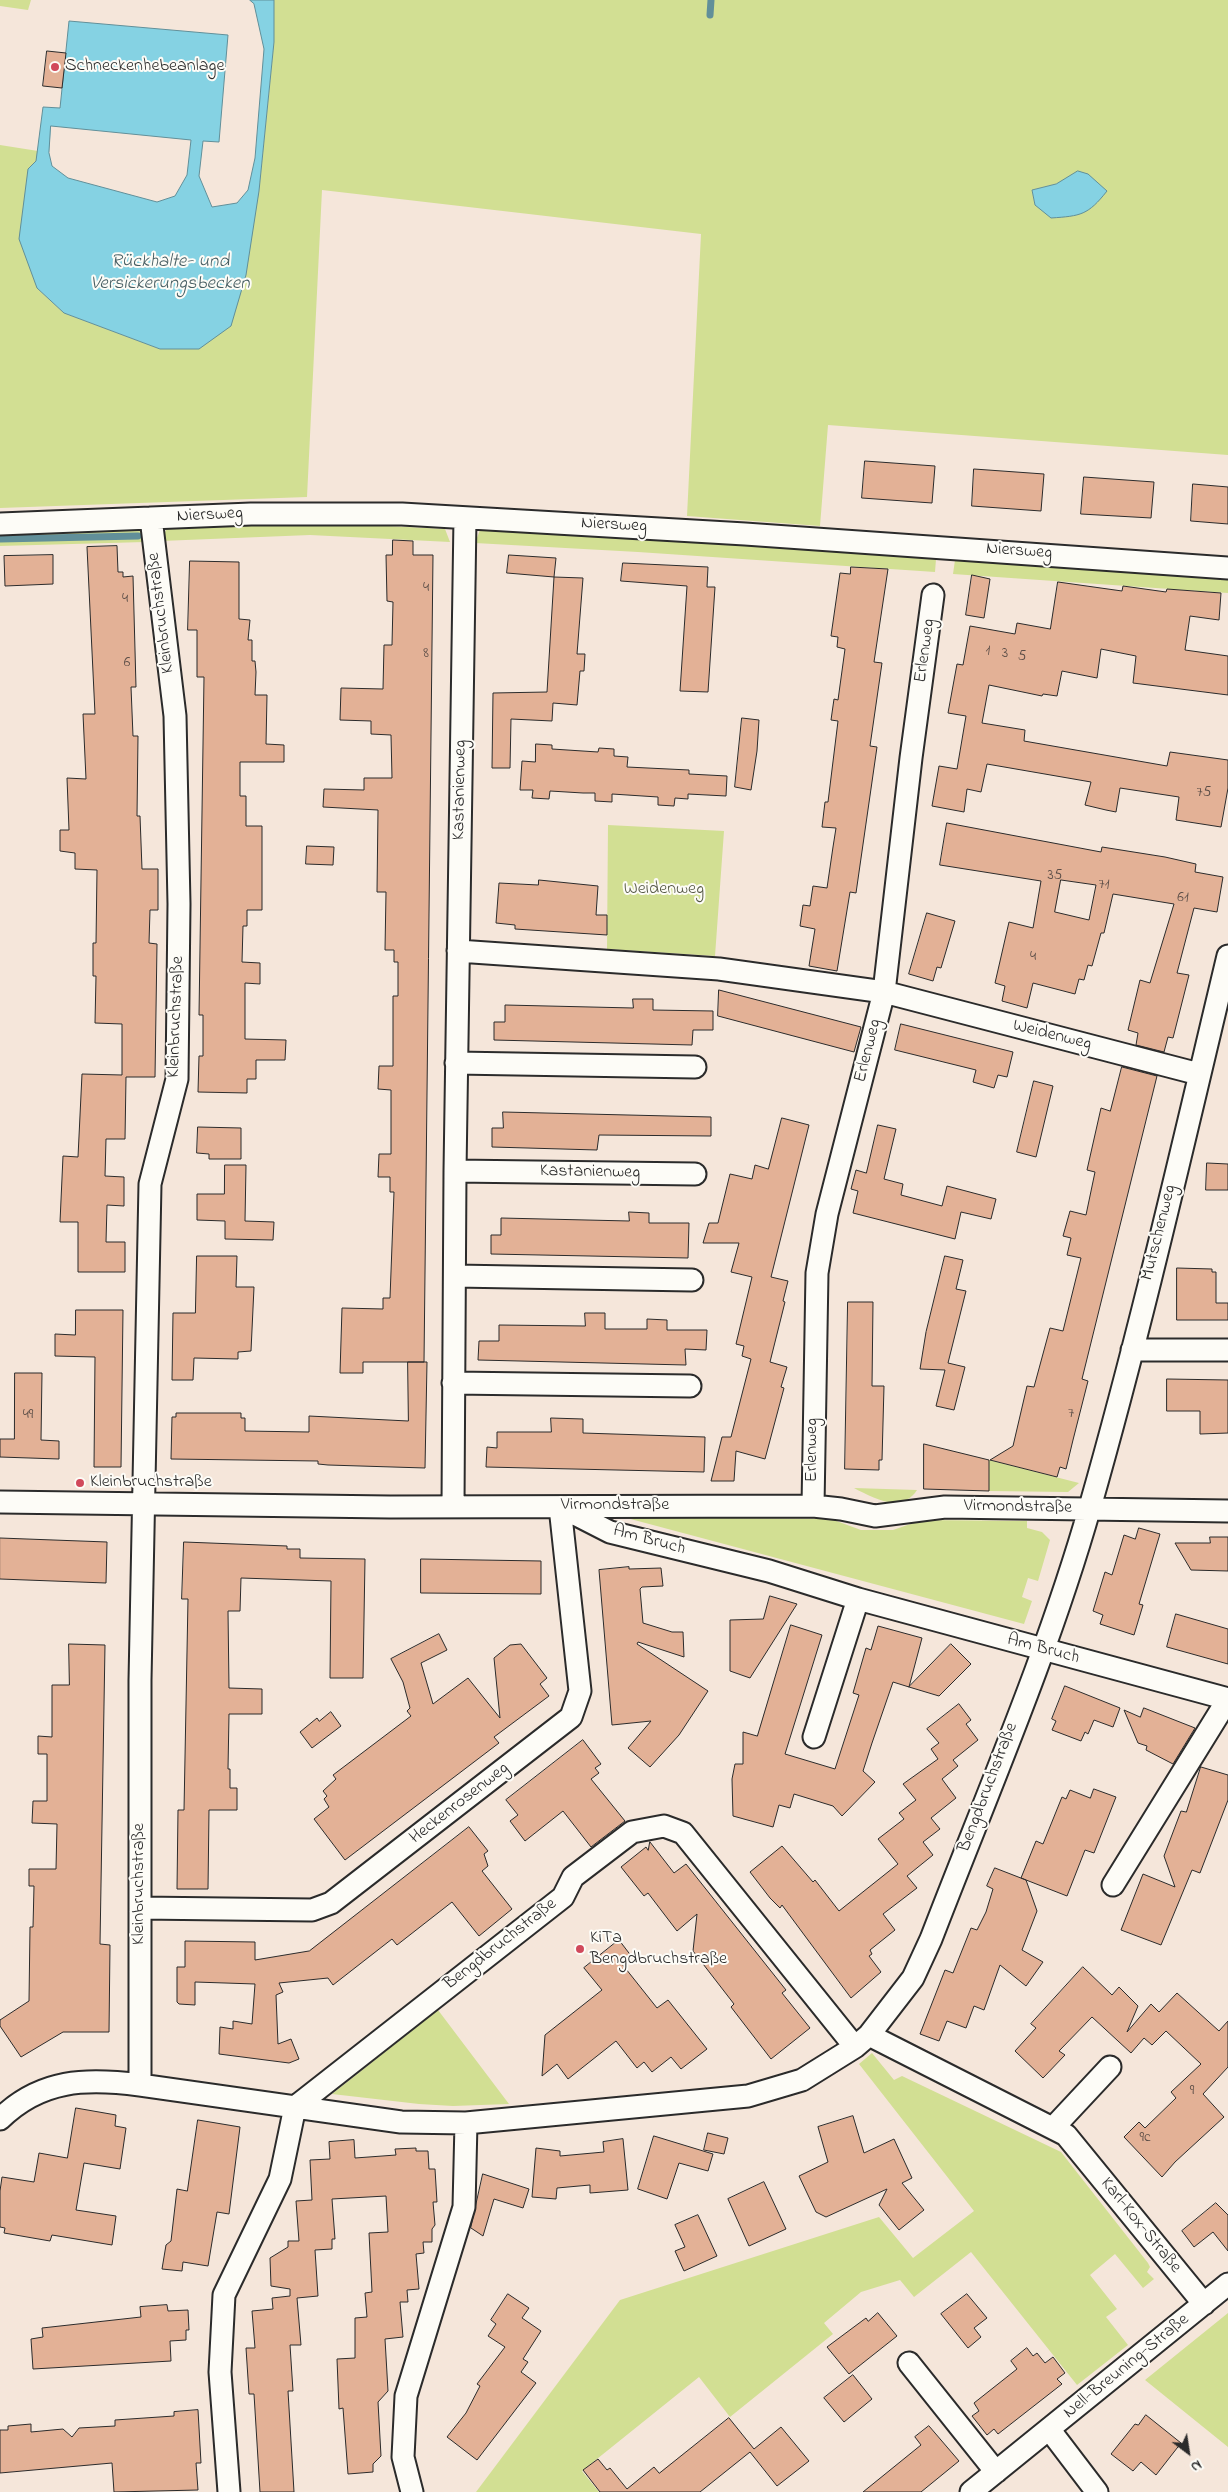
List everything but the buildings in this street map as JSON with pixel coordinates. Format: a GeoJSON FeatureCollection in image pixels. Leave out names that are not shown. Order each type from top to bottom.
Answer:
{"type":"FeatureCollection","features":[{"type":"Feature","properties":{"kind":"street","name":"Niersweg"},"geometry":{"type":"LineString","coordinates":[[0,524],[328,513],[465,518],[764,535],[1228,568]]}},
{"type":"Feature","properties":{"kind":"street","name":"Kleinbruchstraße"},"geometry":{"type":"LineString","coordinates":[[140,2085],[140,1680],[150,1184],[177,1080],[179,904],[175,716],[151,518]]}},
{"type":"Feature","properties":{"kind":"street","name":"Kastanienweg"},"geometry":{"type":"LineString","coordinates":[[453,1507],[454,1170],[465,518]]}},
{"type":"Feature","properties":{"kind":"street","name":"Erlenweg"},"geometry":{"type":"LineString","coordinates":[[813,1506],[814,1305],[821,1243],[884,992],[911,758],[933,595]]}},
{"type":"Feature","properties":{"kind":"street","name":"Weidenweg"},"geometry":{"type":"LineString","coordinates":[[458,951],[719,969],[884,992],[1199,1074]]}},
{"type":"Feature","properties":{"kind":"street","name":"Mutschenweg"},"geometry":{"type":"LineString","coordinates":[[1090,1509],[1132,1350],[1228,956]]}},
{"type":"Feature","properties":{"kind":"street"},"geometry":{"type":"LineString","coordinates":[[456,1063],[695,1067]]}},
{"type":"Feature","properties":{"kind":"street","name":"Kastanienweg"},"geometry":{"type":"LineString","coordinates":[[454,1170],[695,1174]]}},
{"type":"Feature","properties":{"kind":"street"},"geometry":{"type":"LineString","coordinates":[[455,1276],[692,1280]]}},
{"type":"Feature","properties":{"kind":"street"},"geometry":{"type":"LineString","coordinates":[[1132,1350],[1228,1350]]}},
{"type":"Feature","properties":{"kind":"street"},"geometry":{"type":"LineString","coordinates":[[453,1383],[690,1386]]}},
{"type":"Feature","properties":{"kind":"street","name":"Virmondstraße"},"geometry":{"type":"LineString","coordinates":[[0,1502],[453,1507],[813,1506],[884,1516],[945,1507],[1228,1511]]}},
{"type":"Feature","properties":{"kind":"street","name":"Heckenrosenweg"},"geometry":{"type":"LineString","coordinates":[[140,1908],[312,1910],[331,1903],[572,1717],[580,1691],[560,1506]]}},
{"type":"Feature","properties":{"kind":"street","name":"Am Bruch"},"geometry":{"type":"LineString","coordinates":[[560,1506],[610,1532],[769,1572],[858,1599],[1228,1699],[1113,1885]]}},
{"type":"Feature","properties":{"kind":"street","name":"Bengdbruchstraße"},"geometry":{"type":"LineString","coordinates":[[0,2120],[34,2095],[64,2083],[110,2081],[401,2122],[466,2124],[748,2096],[802,2080],[862,2041],[913,1978],[931,1939],[1043,1650],[1090,1509]]}},
{"type":"Feature","properties":{"kind":"street"},"geometry":{"type":"LineString","coordinates":[[814,1737],[858,1599]]}},
{"type":"Feature","properties":{"kind":"street","name":"Bengdbruchstraße"},"geometry":{"type":"LineString","coordinates":[[295,2107],[563,1897],[573,1877],[632,1832],[664,1826],[683,1833],[862,2041]]}},
{"type":"Feature","properties":{"kind":"street","name":"Karl-Kox-Straße"},"geometry":{"type":"LineString","coordinates":[[862,2041],[1066,2135],[1204,2304]]}},
{"type":"Feature","properties":{"kind":"street"},"geometry":{"type":"LineString","coordinates":[[1053,2128],[1110,2067]]}},
{"type":"Feature","properties":{"kind":"street"},"geometry":{"type":"LineString","coordinates":[[229,2492],[220,2372],[224,2295],[280,2179],[295,2107]]}},
{"type":"Feature","properties":{"kind":"street"},"geometry":{"type":"LineString","coordinates":[[412,2492],[403,2457],[406,2396],[464,2207],[466,2124]]}},
{"type":"Feature","properties":{"kind":"street"},"geometry":{"type":"LineString","coordinates":[[1204,2304],[1228,2284]]}},
{"type":"Feature","properties":{"kind":"street","name":"Nell-Breuning-Straße"},"geometry":{"type":"LineString","coordinates":[[971,2492],[1204,2304]]}},
{"type":"Feature","properties":{"kind":"street"},"geometry":{"type":"LineString","coordinates":[[909,2363],[996,2472]]}},
{"type":"Feature","properties":{"kind":"street","name":"Nell-Breuning-Straße"},"geometry":{"type":"LineString","coordinates":[[1049,2430],[1097,2492]]}},
{"type":"Feature","properties":{"kind":"green space"},"geometry":{"type":"Polygon","coordinates":[[[0,0],[31,0],[28,10],[0,6],[0,0]]]}},
{"type":"Feature","properties":{"kind":"green space"},"geometry":{"type":"Polygon","coordinates":[[[274,0],[1228,0],[1228,455],[828,425],[820,526],[687,516],[701,234],[322,190],[307,497],[0,508],[0,145],[38,151],[37,288],[64,313],[160,349],[259,191],[274,42],[274,0]],[[1056,184],[1032,190],[1035,205],[1056,184]]]}},
{"type":"Feature","properties":{"kind":"green space"},"geometry":{"type":"Polygon","coordinates":[[[312,522],[445,529],[450,542],[310,535],[161,541],[167,528],[312,522]]]}},
{"type":"Feature","properties":{"kind":"green space"},"geometry":{"type":"Polygon","coordinates":[[[143,528],[145,542],[0,546],[0,534],[143,528]]]}},
{"type":"Feature","properties":{"kind":"green space"},"geometry":{"type":"Polygon","coordinates":[[[480,530],[638,538],[936,559],[935,572],[475,543],[480,530]]]}},
{"type":"Feature","properties":{"kind":"green space"},"geometry":{"type":"Polygon","coordinates":[[[955,560],[1228,580],[1228,593],[953,574],[955,560]]]}},
{"type":"Feature","properties":{"kind":"green space","name":"Weidenweg"},"geometry":{"type":"Polygon","coordinates":[[[608,825],[724,831],[715,956],[607,949],[608,825]]]}},
{"type":"Feature","properties":{"kind":"green space"},"geometry":{"type":"Polygon","coordinates":[[[989,1460],[1079,1483],[1068,1492],[989,1491],[989,1460]]]}},
{"type":"Feature","properties":{"kind":"green space"},"geometry":{"type":"Polygon","coordinates":[[[854,1488],[917,1490],[911,1497],[895,1503],[878,1499],[854,1488]]]}},
{"type":"Feature","properties":{"kind":"green space"},"geometry":{"type":"Polygon","coordinates":[[[623,1517],[831,1519],[861,1530],[893,1530],[922,1520],[1027,1521],[1027,1528],[1042,1532],[1050,1540],[1038,1581],[1028,1578],[1022,1597],[1032,1601],[1024,1624],[623,1517]]]}},
{"type":"Feature","properties":{"kind":"green space"},"geometry":{"type":"Polygon","coordinates":[[[438,2010],[509,2104],[453,2106],[332,2094],[438,2010]]]}},
{"type":"Feature","properties":{"kind":"green space"},"geometry":{"type":"Polygon","coordinates":[[[872,2053],[894,2080],[902,2076],[1061,2152],[1150,2267],[1147,2272],[1154,2279],[1143,2288],[1115,2254],[1090,2275],[1117,2309],[1106,2317],[1128,2345],[1077,2385],[971,2252],[914,2297],[900,2280],[861,2292],[824,2323],[833,2334],[730,2417],[699,2377],[582,2471],[599,2492],[476,2492],[620,2300],[879,2217],[913,2258],[974,2211],[859,2064],[872,2053]]]}},
{"type":"Feature","properties":{"kind":"green space"},"geometry":{"type":"Polygon","coordinates":[[[1228,2313],[1228,2447],[1145,2380],[1228,2313]]]}},
{"type":"Feature","properties":{"kind":"water","name":"Rückhalte- und Versickerungsbecken"},"geometry":{"type":"Polygon","coordinates":[[[250,0],[274,0],[274,42],[259,191],[246,275],[231,326],[199,349],[160,349],[64,313],[37,288],[19,239],[28,169],[36,161],[43,107],[60,108],[69,21],[228,35],[219,142],[203,141],[199,176],[212,207],[237,203],[248,190],[255,158],[264,49],[254,4],[250,0]],[[51,126],[49,153],[52,166],[68,178],[157,202],[175,196],[187,175],[191,140],[51,126]]]}},
{"type":"Feature","properties":{"kind":"water"},"geometry":{"type":"Polygon","coordinates":[[[1078,171],[1088,174],[1107,191],[1089,210],[1077,215],[1051,218],[1035,205],[1032,190],[1056,184],[1078,171]]]}},
{"type":"Feature","properties":{"kind":"waterway"},"geometry":{"type":"LineString","coordinates":[[710,15],[711,0]]}},
{"type":"Feature","properties":{"kind":"waterway"},"geometry":{"type":"LineString","coordinates":[[0,539],[138,536]]}},
{"type":"Feature","properties":{"kind":"place","name":"Schneckenhebeanlage"},"geometry":{"type":"Point","coordinates":[55,67]}},
{"type":"Feature","properties":{"kind":"place","name":"Kleinbruchstraße"},"geometry":{"type":"Point","coordinates":[80,1483]}},
{"type":"Feature","properties":{"kind":"place","name":"KiTa Bengdbruchstraße"},"geometry":{"type":"Point","coordinates":[580,1949]}}]}
